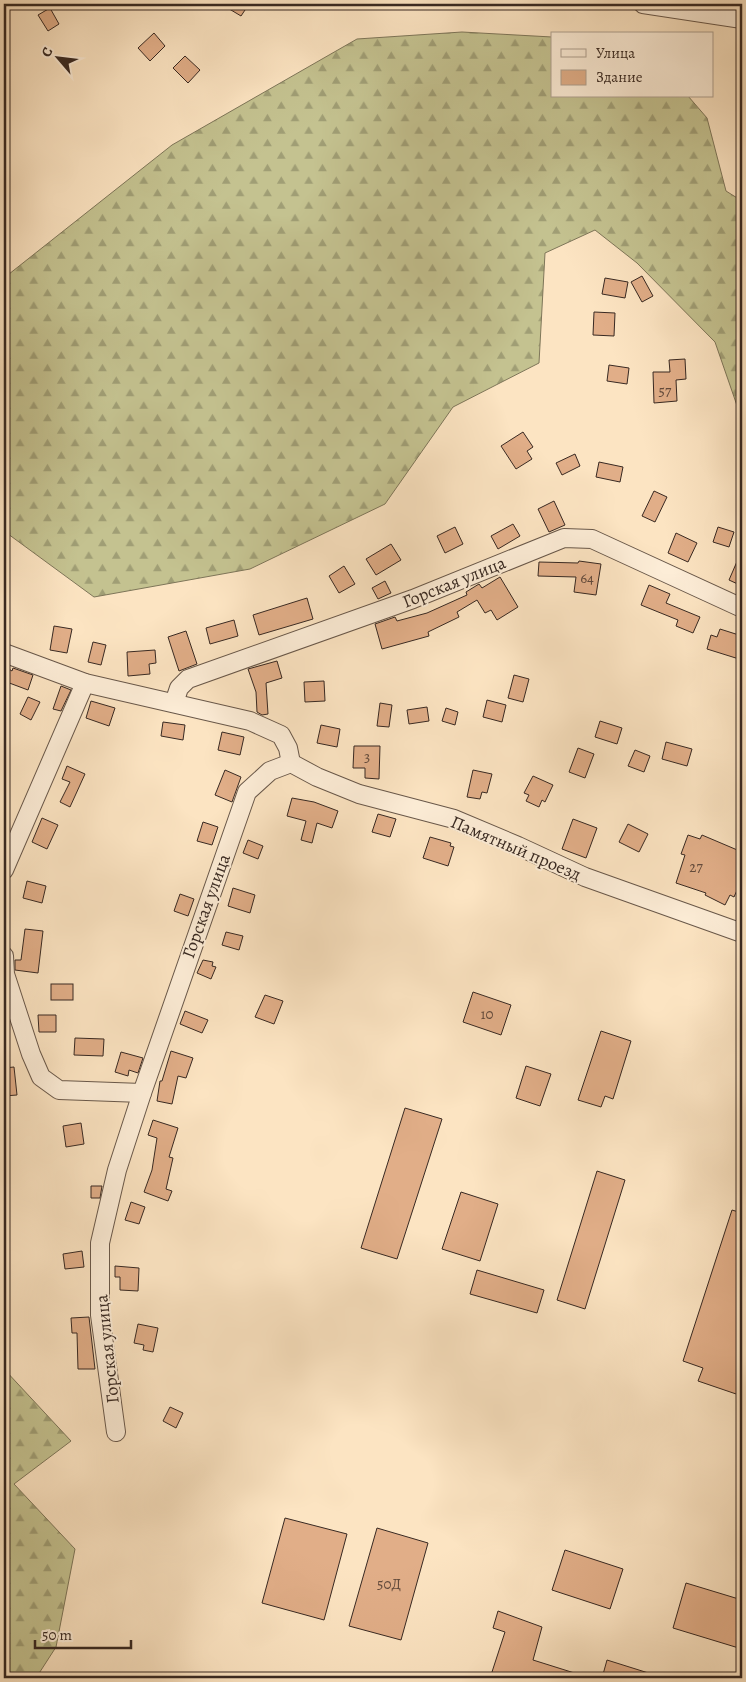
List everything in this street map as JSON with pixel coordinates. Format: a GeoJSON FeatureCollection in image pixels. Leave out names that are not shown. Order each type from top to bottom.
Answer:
{"type":"FeatureCollection","features":[{"type":"Feature","properties":{"kind":"street"},"geometry":{"type":"LineString","coordinates":[[643,4],[742,19]]}},
{"type":"Feature","properties":{"kind":"street","name":"Горская улица"},"geometry":{"type":"LineString","coordinates":[[174,703],[179,688],[188,678],[414,599],[564,538],[592,539],[742,608]]}},
{"type":"Feature","properties":{"kind":"street"},"geometry":{"type":"LineString","coordinates":[[4,653],[84,684],[250,721],[281,735],[288,748],[291,763]]}},
{"type":"Feature","properties":{"kind":"street"},"geometry":{"type":"LineString","coordinates":[[4,870],[84,684]]}},
{"type":"Feature","properties":{"kind":"street","name":"Горская улица"},"geometry":{"type":"LineString","coordinates":[[116,1432],[100,1315],[100,1244],[117,1170],[142,1092],[247,792],[270,771],[291,763]]}},
{"type":"Feature","properties":{"kind":"street","name":"Памятный проезд"},"geometry":{"type":"LineString","coordinates":[[291,763],[317,777],[358,794],[454,820],[518,846],[585,878],[742,933]]}},
{"type":"Feature","properties":{"kind":"street"},"geometry":{"type":"LineString","coordinates":[[4,956],[5,974],[31,1054],[42,1077],[58,1090],[142,1092]]}},
{"type":"Feature","properties":{"kind":"green space"},"geometry":{"type":"Polygon","coordinates":[[[462,32],[551,37],[551,98],[690,98],[707,118],[726,191],[742,201],[742,420],[715,342],[637,263],[595,230],[545,253],[539,363],[453,407],[385,504],[250,569],[94,597],[4,531],[4,278],[172,145],[357,39],[462,32]]]}},
{"type":"Feature","properties":{"kind":"green space"},"geometry":{"type":"Polygon","coordinates":[[[4,1369],[71,1441],[14,1484],[75,1549],[56,1647],[36,1678],[4,1678],[4,1369]]]}},
{"type":"Feature","properties":{"kind":"building"},"geometry":{"type":"Polygon","coordinates":[[[221,4],[249,4],[241,16],[221,4]]]}},
{"type":"Feature","properties":{"kind":"building"},"geometry":{"type":"Polygon","coordinates":[[[50,8],[59,24],[48,31],[38,15],[50,8]]]}},
{"type":"Feature","properties":{"kind":"building"},"geometry":{"type":"Polygon","coordinates":[[[154,33],[165,46],[150,61],[138,48],[154,33]]]}},
{"type":"Feature","properties":{"kind":"building"},"geometry":{"type":"Polygon","coordinates":[[[185,56],[200,70],[188,83],[173,68],[185,56]]]}},
{"type":"Feature","properties":{"kind":"building"},"geometry":{"type":"Polygon","coordinates":[[[642,276],[653,296],[642,302],[631,282],[642,276]]]}},
{"type":"Feature","properties":{"kind":"building"},"geometry":{"type":"Polygon","coordinates":[[[605,278],[628,282],[625,298],[602,294],[605,278]]]}},
{"type":"Feature","properties":{"kind":"building"},"geometry":{"type":"Polygon","coordinates":[[[594,312],[615,313],[614,336],[593,335],[594,312]]]}},
{"type":"Feature","properties":{"kind":"building"},"geometry":{"type":"Polygon","coordinates":[[[685,359],[686,379],[676,380],[677,401],[654,403],[653,372],[670,372],[669,360],[685,359]]]}},
{"type":"Feature","properties":{"kind":"building"},"geometry":{"type":"Polygon","coordinates":[[[609,365],[629,368],[627,384],[607,381],[609,365]]]}},
{"type":"Feature","properties":{"kind":"building"},"geometry":{"type":"Polygon","coordinates":[[[523,432],[533,447],[527,451],[532,459],[516,469],[501,446],[523,432]]]}},
{"type":"Feature","properties":{"kind":"building"},"geometry":{"type":"Polygon","coordinates":[[[575,454],[580,466],[562,475],[556,463],[575,454]]]}},
{"type":"Feature","properties":{"kind":"building"},"geometry":{"type":"Polygon","coordinates":[[[599,462],[623,467],[620,482],[596,477],[599,462]]]}},
{"type":"Feature","properties":{"kind":"building"},"geometry":{"type":"Polygon","coordinates":[[[654,491],[667,497],[655,522],[642,516],[654,491]]]}},
{"type":"Feature","properties":{"kind":"building"},"geometry":{"type":"Polygon","coordinates":[[[554,501],[565,525],[549,532],[538,509],[554,501]]]}},
{"type":"Feature","properties":{"kind":"building"},"geometry":{"type":"Polygon","coordinates":[[[513,524],[520,536],[498,549],[491,536],[513,524]]]}},
{"type":"Feature","properties":{"kind":"building"},"geometry":{"type":"Polygon","coordinates":[[[455,527],[463,544],[445,553],[437,536],[455,527]]]}},
{"type":"Feature","properties":{"kind":"building"},"geometry":{"type":"Polygon","coordinates":[[[718,527],[734,532],[729,547],[713,542],[718,527]]]}},
{"type":"Feature","properties":{"kind":"building"},"geometry":{"type":"Polygon","coordinates":[[[676,533],[697,543],[688,562],[668,553],[676,533]]]}},
{"type":"Feature","properties":{"kind":"building"},"geometry":{"type":"Polygon","coordinates":[[[391,544],[401,560],[376,575],[366,559],[391,544]]]}},
{"type":"Feature","properties":{"kind":"building"},"geometry":{"type":"Polygon","coordinates":[[[742,550],[742,586],[729,580],[742,550]]]}},
{"type":"Feature","properties":{"kind":"building"},"geometry":{"type":"Polygon","coordinates":[[[579,561],[601,564],[596,595],[574,592],[576,577],[538,576],[539,562],[578,563],[579,561]]]}},
{"type":"Feature","properties":{"kind":"building"},"geometry":{"type":"Polygon","coordinates":[[[344,566],[355,584],[339,593],[329,576],[344,566]]]}},
{"type":"Feature","properties":{"kind":"building"},"geometry":{"type":"Polygon","coordinates":[[[500,577],[518,607],[497,620],[491,610],[485,613],[477,600],[457,612],[459,617],[428,632],[429,636],[382,649],[375,624],[395,617],[397,621],[427,613],[467,595],[466,592],[479,584],[482,588],[500,577]]]}},
{"type":"Feature","properties":{"kind":"building"},"geometry":{"type":"Polygon","coordinates":[[[385,581],[391,593],[378,599],[372,588],[385,581]]]}},
{"type":"Feature","properties":{"kind":"building"},"geometry":{"type":"Polygon","coordinates":[[[649,585],[670,594],[666,603],[700,617],[693,633],[676,626],[678,620],[641,605],[649,585]]]}},
{"type":"Feature","properties":{"kind":"building"},"geometry":{"type":"Polygon","coordinates":[[[307,598],[313,619],[259,635],[253,615],[307,598]]]}},
{"type":"Feature","properties":{"kind":"building"},"geometry":{"type":"Polygon","coordinates":[[[234,620],[238,636],[210,644],[206,628],[234,620]]]}},
{"type":"Feature","properties":{"kind":"building"},"geometry":{"type":"Polygon","coordinates":[[[54,626],[72,629],[67,653],[50,650],[54,626]]]}},
{"type":"Feature","properties":{"kind":"building"},"geometry":{"type":"Polygon","coordinates":[[[720,629],[742,636],[742,648],[739,659],[707,649],[711,635],[717,637],[720,629]]]}},
{"type":"Feature","properties":{"kind":"building"},"geometry":{"type":"Polygon","coordinates":[[[186,631],[197,664],[179,671],[168,637],[186,631]]]}},
{"type":"Feature","properties":{"kind":"building"},"geometry":{"type":"Polygon","coordinates":[[[93,642],[106,645],[101,665],[88,662],[93,642]]]}},
{"type":"Feature","properties":{"kind":"building"},"geometry":{"type":"Polygon","coordinates":[[[155,650],[156,663],[149,664],[150,674],[128,676],[127,652],[155,650]]]}},
{"type":"Feature","properties":{"kind":"building"},"geometry":{"type":"Polygon","coordinates":[[[277,661],[282,678],[266,683],[268,714],[262,715],[257,712],[256,692],[248,669],[277,661]]]}},
{"type":"Feature","properties":{"kind":"building"},"geometry":{"type":"Polygon","coordinates":[[[4,666],[12,671],[13,668],[33,675],[28,690],[4,681],[4,666]]]}},
{"type":"Feature","properties":{"kind":"building"},"geometry":{"type":"Polygon","coordinates":[[[514,675],[529,679],[523,702],[508,698],[514,675]]]}},
{"type":"Feature","properties":{"kind":"building"},"geometry":{"type":"Polygon","coordinates":[[[324,681],[325,701],[305,702],[304,682],[324,681]]]}},
{"type":"Feature","properties":{"kind":"building"},"geometry":{"type":"Polygon","coordinates":[[[61,686],[71,690],[61,711],[53,709],[61,686]]]}},
{"type":"Feature","properties":{"kind":"building"},"geometry":{"type":"Polygon","coordinates":[[[28,697],[40,702],[31,720],[20,714],[28,697]]]}},
{"type":"Feature","properties":{"kind":"building"},"geometry":{"type":"Polygon","coordinates":[[[487,700],[506,705],[502,722],[483,717],[487,700]]]}},
{"type":"Feature","properties":{"kind":"building"},"geometry":{"type":"Polygon","coordinates":[[[91,701],[115,708],[109,726],[86,718],[91,701]]]}},
{"type":"Feature","properties":{"kind":"building"},"geometry":{"type":"Polygon","coordinates":[[[380,703],[392,705],[389,727],[377,726],[380,703]]]}},
{"type":"Feature","properties":{"kind":"building"},"geometry":{"type":"Polygon","coordinates":[[[427,707],[429,721],[409,724],[407,710],[427,707]]]}},
{"type":"Feature","properties":{"kind":"building"},"geometry":{"type":"Polygon","coordinates":[[[446,708],[458,712],[455,725],[442,721],[446,708]]]}},
{"type":"Feature","properties":{"kind":"building"},"geometry":{"type":"Polygon","coordinates":[[[600,721],[622,728],[617,744],[595,737],[600,721]]]}},
{"type":"Feature","properties":{"kind":"building"},"geometry":{"type":"Polygon","coordinates":[[[163,722],[185,725],[183,740],[161,736],[163,722]]]}},
{"type":"Feature","properties":{"kind":"building"},"geometry":{"type":"Polygon","coordinates":[[[321,725],[340,729],[337,747],[317,743],[321,725]]]}},
{"type":"Feature","properties":{"kind":"building"},"geometry":{"type":"Polygon","coordinates":[[[222,732],[244,737],[240,755],[218,750],[222,732]]]}},
{"type":"Feature","properties":{"kind":"building"},"geometry":{"type":"Polygon","coordinates":[[[666,742],[692,749],[687,766],[662,759],[666,742]]]}},
{"type":"Feature","properties":{"kind":"building"},"geometry":{"type":"Polygon","coordinates":[[[354,746],[380,746],[379,779],[365,778],[365,768],[353,768],[354,746]]]}},
{"type":"Feature","properties":{"kind":"building"},"geometry":{"type":"Polygon","coordinates":[[[578,748],[594,754],[585,778],[569,772],[578,748]]]}},
{"type":"Feature","properties":{"kind":"building"},"geometry":{"type":"Polygon","coordinates":[[[635,750],[650,756],[644,772],[628,766],[635,750]]]}},
{"type":"Feature","properties":{"kind":"building"},"geometry":{"type":"Polygon","coordinates":[[[67,766],[85,774],[70,807],[60,802],[70,782],[62,779],[67,766]]]}},
{"type":"Feature","properties":{"kind":"building"},"geometry":{"type":"Polygon","coordinates":[[[225,770],[241,777],[232,802],[215,795],[225,770]]]}},
{"type":"Feature","properties":{"kind":"building"},"geometry":{"type":"Polygon","coordinates":[[[473,770],[492,774],[487,793],[482,792],[480,799],[467,797],[473,770]]]}},
{"type":"Feature","properties":{"kind":"building"},"geometry":{"type":"Polygon","coordinates":[[[533,776],[553,785],[545,802],[542,800],[539,807],[526,801],[529,795],[524,793],[533,776]]]}},
{"type":"Feature","properties":{"kind":"building"},"geometry":{"type":"Polygon","coordinates":[[[292,798],[314,802],[338,811],[332,828],[317,823],[312,843],[301,840],[306,821],[287,816],[292,798]]]}},
{"type":"Feature","properties":{"kind":"building"},"geometry":{"type":"Polygon","coordinates":[[[378,814],[396,819],[390,837],[372,832],[378,814]]]}},
{"type":"Feature","properties":{"kind":"building"},"geometry":{"type":"Polygon","coordinates":[[[42,818],[58,825],[47,849],[32,842],[42,818]]]}},
{"type":"Feature","properties":{"kind":"building"},"geometry":{"type":"Polygon","coordinates":[[[573,819],[597,828],[586,858],[562,849],[573,819]]]}},
{"type":"Feature","properties":{"kind":"building"},"geometry":{"type":"Polygon","coordinates":[[[203,822],[218,827],[212,845],[197,841],[203,822]]]}},
{"type":"Feature","properties":{"kind":"building"},"geometry":{"type":"Polygon","coordinates":[[[628,824],[648,834],[639,852],[619,842],[628,824]]]}},
{"type":"Feature","properties":{"kind":"building"},"geometry":{"type":"Polygon","coordinates":[[[688,835],[700,839],[702,835],[742,852],[742,879],[734,897],[730,895],[725,905],[705,895],[706,893],[676,883],[685,855],[681,854],[688,835]]]}},
{"type":"Feature","properties":{"kind":"building"},"geometry":{"type":"Polygon","coordinates":[[[430,837],[451,843],[450,846],[454,847],[448,866],[423,858],[430,837]]]}},
{"type":"Feature","properties":{"kind":"building"},"geometry":{"type":"Polygon","coordinates":[[[248,840],[263,846],[258,859],[243,853],[248,840]]]}},
{"type":"Feature","properties":{"kind":"building"},"geometry":{"type":"Polygon","coordinates":[[[27,881],[46,886],[42,903],[23,898],[27,881]]]}},
{"type":"Feature","properties":{"kind":"building"},"geometry":{"type":"Polygon","coordinates":[[[233,888],[255,895],[250,913],[228,906],[233,888]]]}},
{"type":"Feature","properties":{"kind":"building"},"geometry":{"type":"Polygon","coordinates":[[[180,894],[194,899],[188,916],[174,911],[180,894]]]}},
{"type":"Feature","properties":{"kind":"building"},"geometry":{"type":"Polygon","coordinates":[[[25,929],[43,931],[38,973],[15,970],[15,960],[21,960],[25,929]]]}},
{"type":"Feature","properties":{"kind":"building"},"geometry":{"type":"Polygon","coordinates":[[[226,932],[243,936],[239,950],[222,945],[226,932]]]}},
{"type":"Feature","properties":{"kind":"building"},"geometry":{"type":"Polygon","coordinates":[[[203,960],[213,962],[212,966],[216,967],[211,979],[197,973],[203,960]]]}},
{"type":"Feature","properties":{"kind":"building"},"geometry":{"type":"Polygon","coordinates":[[[51,984],[73,984],[73,1000],[51,1000],[51,984]]]}},
{"type":"Feature","properties":{"kind":"building"},"geometry":{"type":"Polygon","coordinates":[[[473,992],[511,1005],[501,1035],[463,1022],[473,992]]]}},
{"type":"Feature","properties":{"kind":"building"},"geometry":{"type":"Polygon","coordinates":[[[265,995],[283,1001],[274,1024],[255,1017],[265,995]]]}},
{"type":"Feature","properties":{"kind":"building"},"geometry":{"type":"Polygon","coordinates":[[[185,1011],[208,1020],[202,1033],[180,1024],[185,1011]]]}},
{"type":"Feature","properties":{"kind":"building"},"geometry":{"type":"Polygon","coordinates":[[[38,1015],[56,1015],[56,1032],[39,1032],[38,1015]]]}},
{"type":"Feature","properties":{"kind":"building"},"geometry":{"type":"Polygon","coordinates":[[[601,1031],[631,1041],[613,1099],[605,1096],[601,1107],[578,1100],[601,1031]]]}},
{"type":"Feature","properties":{"kind":"building"},"geometry":{"type":"Polygon","coordinates":[[[75,1038],[104,1039],[103,1056],[74,1055],[75,1038]]]}},
{"type":"Feature","properties":{"kind":"building"},"geometry":{"type":"Polygon","coordinates":[[[171,1051],[193,1058],[186,1078],[178,1076],[172,1104],[157,1101],[160,1081],[162,1081],[171,1051]]]}},
{"type":"Feature","properties":{"kind":"building"},"geometry":{"type":"Polygon","coordinates":[[[121,1052],[143,1058],[138,1073],[129,1070],[128,1076],[115,1072],[121,1052]]]}},
{"type":"Feature","properties":{"kind":"building"},"geometry":{"type":"Polygon","coordinates":[[[526,1066],[551,1074],[540,1106],[516,1098],[526,1066]]]}},
{"type":"Feature","properties":{"kind":"building"},"geometry":{"type":"Polygon","coordinates":[[[14,1067],[17,1095],[4,1096],[4,1068],[14,1067]]]}},
{"type":"Feature","properties":{"kind":"building"},"geometry":{"type":"Polygon","coordinates":[[[405,1108],[442,1119],[397,1259],[361,1248],[405,1108]]]}},
{"type":"Feature","properties":{"kind":"building"},"geometry":{"type":"Polygon","coordinates":[[[153,1120],[178,1128],[169,1157],[173,1158],[166,1189],[172,1191],[168,1201],[144,1192],[152,1170],[157,1138],[148,1135],[153,1120]]]}},
{"type":"Feature","properties":{"kind":"building"},"geometry":{"type":"Polygon","coordinates":[[[81,1123],[84,1144],[66,1147],[63,1126],[81,1123]]]}},
{"type":"Feature","properties":{"kind":"building"},"geometry":{"type":"Polygon","coordinates":[[[597,1171],[625,1180],[585,1309],[557,1300],[597,1171]]]}},
{"type":"Feature","properties":{"kind":"building"},"geometry":{"type":"Polygon","coordinates":[[[91,1186],[102,1186],[100,1198],[91,1198],[91,1186]]]}},
{"type":"Feature","properties":{"kind":"building"},"geometry":{"type":"Polygon","coordinates":[[[461,1192],[498,1204],[480,1261],[442,1249],[461,1192]]]}},
{"type":"Feature","properties":{"kind":"building"},"geometry":{"type":"Polygon","coordinates":[[[131,1202],[145,1207],[139,1224],[125,1220],[131,1202]]]}},
{"type":"Feature","properties":{"kind":"building"},"geometry":{"type":"Polygon","coordinates":[[[732,1210],[742,1213],[742,1396],[698,1381],[703,1368],[683,1361],[732,1210]]]}},
{"type":"Feature","properties":{"kind":"building"},"geometry":{"type":"Polygon","coordinates":[[[82,1251],[84,1267],[65,1269],[63,1254],[82,1251]]]}},
{"type":"Feature","properties":{"kind":"building"},"geometry":{"type":"Polygon","coordinates":[[[115,1266],[139,1268],[138,1291],[120,1290],[120,1277],[115,1277],[115,1266]]]}},
{"type":"Feature","properties":{"kind":"building"},"geometry":{"type":"Polygon","coordinates":[[[477,1270],[544,1290],[537,1313],[470,1294],[477,1270]]]}},
{"type":"Feature","properties":{"kind":"building"},"geometry":{"type":"Polygon","coordinates":[[[89,1317],[95,1369],[78,1369],[77,1333],[72,1333],[71,1318],[89,1317]]]}},
{"type":"Feature","properties":{"kind":"building"},"geometry":{"type":"Polygon","coordinates":[[[138,1324],[158,1328],[153,1352],[143,1350],[144,1345],[134,1343],[138,1324]]]}},
{"type":"Feature","properties":{"kind":"building"},"geometry":{"type":"Polygon","coordinates":[[[170,1407],[183,1413],[176,1428],[163,1421],[170,1407]]]}},
{"type":"Feature","properties":{"kind":"building"},"geometry":{"type":"Polygon","coordinates":[[[285,1518],[347,1534],[324,1620],[262,1603],[285,1518]]]}},
{"type":"Feature","properties":{"kind":"building"},"geometry":{"type":"Polygon","coordinates":[[[377,1528],[428,1543],[401,1640],[349,1626],[377,1528]]]}},
{"type":"Feature","properties":{"kind":"building"},"geometry":{"type":"Polygon","coordinates":[[[565,1550],[623,1569],[610,1609],[552,1590],[565,1550]]]}},
{"type":"Feature","properties":{"kind":"building"},"geometry":{"type":"Polygon","coordinates":[[[686,1583],[742,1600],[742,1649],[673,1628],[686,1583]]]}},
{"type":"Feature","properties":{"kind":"building"},"geometry":{"type":"Polygon","coordinates":[[[498,1611],[542,1627],[533,1660],[584,1676],[584,1678],[500,1678],[491,1675],[505,1632],[493,1628],[498,1611]]]}},
{"type":"Feature","properties":{"kind":"building"},"geometry":{"type":"Polygon","coordinates":[[[607,1660],[658,1676],[657,1678],[602,1678],[607,1660]]]}}]}
